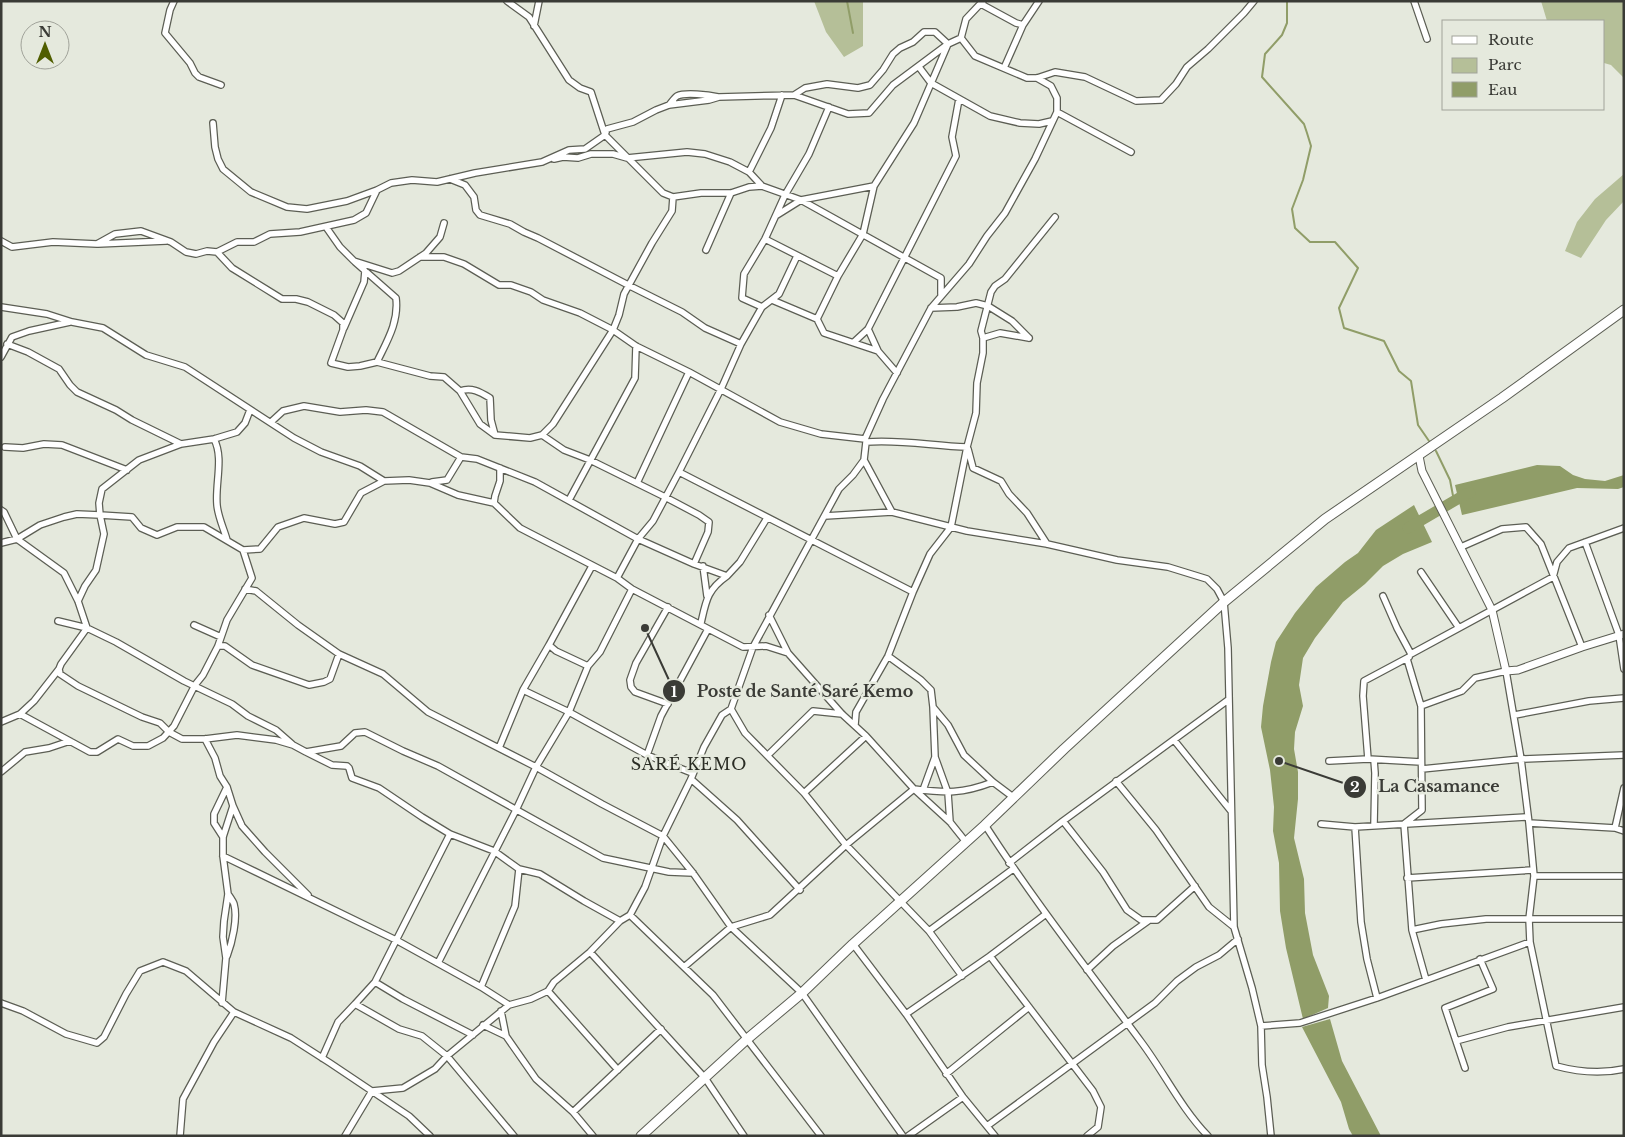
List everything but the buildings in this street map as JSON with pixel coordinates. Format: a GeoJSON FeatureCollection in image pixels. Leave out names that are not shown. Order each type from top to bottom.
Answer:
{"type":"FeatureCollection","features":[{"type":"Feature","properties":{"kind":"main road"},"geometry":{"type":"LineString","coordinates":[[642,1136],[746,1040],[802,993],[1224,602],[1324,519],[1419,456],[1624,310]]}},
{"type":"Feature","properties":{"kind":"street"},"geometry":{"type":"LineString","coordinates":[[174,1],[165,33],[175,47],[181,50],[199,77],[221,85]]}},
{"type":"Feature","properties":{"kind":"street"},"geometry":{"type":"LineString","coordinates":[[508,1],[529,18],[568,80],[580,88],[591,92],[605,135],[663,193],[673,197],[702,192],[731,193],[749,187],[762,186]]}},
{"type":"Feature","properties":{"kind":"street"},"geometry":{"type":"LineString","coordinates":[[534,26],[539,1]]}},
{"type":"Feature","properties":{"kind":"street"},"geometry":{"type":"LineString","coordinates":[[1004,68],[1023,24],[1039,1]]}},
{"type":"Feature","properties":{"kind":"street"},"geometry":{"type":"LineString","coordinates":[[961,38],[975,56],[1027,78],[1037,78],[1055,72],[1085,77],[1136,101],[1161,100],[1176,84],[1187,67],[1208,49],[1254,1]]}},
{"type":"Feature","properties":{"kind":"street"},"geometry":{"type":"LineString","coordinates":[[1414,1],[1427,38]]}},
{"type":"Feature","properties":{"kind":"street"},"geometry":{"type":"LineString","coordinates":[[961,38],[966,19],[982,3],[1016,23],[1023,24]]}},
{"type":"Feature","properties":{"kind":"street"},"geometry":{"type":"LineString","coordinates":[[794,94],[805,88],[827,84],[858,88],[870,85],[883,70],[893,54],[913,42],[924,32],[935,32],[948,44]]}},
{"type":"Feature","properties":{"kind":"street"},"geometry":{"type":"LineString","coordinates":[[542,162],[568,150],[585,149],[605,135],[607,128],[633,122],[669,105],[719,97],[794,94],[848,114],[869,113],[893,85],[948,44],[961,38]]}},
{"type":"Feature","properties":{"kind":"street"},"geometry":{"type":"LineString","coordinates":[[817,319],[838,276],[863,234],[874,186],[914,123],[948,44]]}},
{"type":"Feature","properties":{"kind":"street"},"geometry":{"type":"LineString","coordinates":[[919,66],[931,83],[990,116],[1039,124],[1052,121]]}},
{"type":"Feature","properties":{"kind":"street"},"geometry":{"type":"LineString","coordinates":[[372,1091],[403,1088],[435,1069],[447,1056],[509,1005],[531,999],[548,991],[554,982],[590,952],[620,921],[630,915],[645,887],[663,836],[704,747],[722,716],[731,709],[754,647],[769,615],[839,489],[864,460],[866,441],[882,399],[907,351],[931,308],[941,294],[969,264],[1005,213],[1035,159],[1057,112],[1057,98],[1051,86],[1037,78]]}},
{"type":"Feature","properties":{"kind":"street"},"geometry":{"type":"LineString","coordinates":[[749,172],[771,128],[782,94]]}},
{"type":"Feature","properties":{"kind":"street"},"geometry":{"type":"LineString","coordinates":[[854,342],[868,329],[956,156],[952,137],[959,100]]}},
{"type":"Feature","properties":{"kind":"street"},"geometry":{"type":"LineString","coordinates":[[762,306],[742,298],[744,274],[765,239],[785,195],[809,154],[829,107]]}},
{"type":"Feature","properties":{"kind":"street"},"geometry":{"type":"LineString","coordinates":[[1057,112],[1131,152]]}},
{"type":"Feature","properties":{"kind":"street"},"geometry":{"type":"LineString","coordinates":[[213,123],[215,147],[223,169],[251,192],[287,207],[307,209],[347,201],[391,183],[412,180],[436,182],[563,157],[578,158],[591,154],[613,154],[628,158],[687,152],[705,154],[730,162],[749,172],[762,186],[802,200],[941,278],[941,294]]}},
{"type":"Feature","properties":{"kind":"street"},"geometry":{"type":"LineString","coordinates":[[450,179],[465,185],[474,197],[476,210],[480,215],[510,224],[575,256],[682,312],[705,328],[741,344]]}},
{"type":"Feature","properties":{"kind":"street"},"geometry":{"type":"LineString","coordinates":[[777,214],[802,200],[874,186]]}},
{"type":"Feature","properties":{"kind":"street"},"geometry":{"type":"LineString","coordinates":[[97,244],[115,234],[141,231],[171,242],[186,252],[196,254],[207,251],[217,252],[237,242],[254,242],[270,234],[300,232],[354,220],[366,213],[377,190]]}},
{"type":"Feature","properties":{"kind":"street"},"geometry":{"type":"LineString","coordinates":[[706,250],[731,193]]}},
{"type":"Feature","properties":{"kind":"street"},"geometry":{"type":"LineString","coordinates":[[365,271],[364,282],[331,363],[360,366],[377,362],[430,376],[444,376],[460,391],[480,424],[495,436],[530,438],[542,434],[553,424],[613,330],[624,294],[652,243],[672,212],[673,197]]}},
{"type":"Feature","properties":{"kind":"street"},"geometry":{"type":"LineString","coordinates":[[855,725],[856,712],[888,656],[930,554],[951,527],[967,446],[976,413],[977,383],[983,353],[981,331],[991,292],[995,286],[1005,279],[1055,218]]}},
{"type":"Feature","properties":{"kind":"street"},"geometry":{"type":"LineString","coordinates":[[354,261],[392,274],[420,257],[440,237],[444,223]]}},
{"type":"Feature","properties":{"kind":"street"},"geometry":{"type":"LineString","coordinates":[[326,227],[340,247],[396,298],[396,318],[390,336],[377,362]]}},
{"type":"Feature","properties":{"kind":"street"},"geometry":{"type":"LineString","coordinates":[[765,239],[838,276]]}},
{"type":"Feature","properties":{"kind":"street"},"geometry":{"type":"LineString","coordinates":[[1,241],[12,247],[54,242],[97,244],[171,242]]}},
{"type":"Feature","properties":{"kind":"street"},"geometry":{"type":"LineString","coordinates":[[217,252],[232,268],[282,299],[296,298],[334,315],[343,322],[344,330]]}},
{"type":"Feature","properties":{"kind":"street"},"geometry":{"type":"LineString","coordinates":[[617,578],[638,539],[653,521],[721,390],[741,344],[762,306],[779,294],[797,256]]}},
{"type":"Feature","properties":{"kind":"street"},"geometry":{"type":"LineString","coordinates":[[420,257],[444,258],[464,264],[499,285],[511,285],[531,292],[543,300],[580,313],[613,330],[636,346],[689,372],[780,422],[821,434],[866,441],[899,441],[967,446]]}},
{"type":"Feature","properties":{"kind":"street"},"geometry":{"type":"LineString","coordinates":[[772,300],[817,319],[824,334],[878,351]]}},
{"type":"Feature","properties":{"kind":"street"},"geometry":{"type":"LineString","coordinates":[[931,308],[976,303],[988,306],[1012,321],[1029,338],[1000,333],[983,338]]}},
{"type":"Feature","properties":{"kind":"street"},"geometry":{"type":"LineString","coordinates":[[1,307],[47,314],[72,322],[103,328],[146,355],[185,367],[294,438],[321,452],[360,466],[384,481]]}},
{"type":"Feature","properties":{"kind":"street"},"geometry":{"type":"LineString","coordinates":[[1,357],[12,337],[29,331],[72,322]]}},
{"type":"Feature","properties":{"kind":"street"},"geometry":{"type":"LineString","coordinates":[[868,329],[878,351],[897,373]]}},
{"type":"Feature","properties":{"kind":"street"},"geometry":{"type":"LineString","coordinates":[[7,344],[28,352],[58,369],[70,386],[77,392],[181,444]]}},
{"type":"Feature","properties":{"kind":"street"},"geometry":{"type":"LineString","coordinates":[[568,500],[635,378],[636,346]]}},
{"type":"Feature","properties":{"kind":"street"},"geometry":{"type":"LineString","coordinates":[[637,484],[689,372]]}},
{"type":"Feature","properties":{"kind":"street"},"geometry":{"type":"LineString","coordinates":[[460,391],[468,388],[490,398],[491,420],[495,436]]}},
{"type":"Feature","properties":{"kind":"street"},"geometry":{"type":"LineString","coordinates":[[271,422],[283,411],[304,406],[340,412],[366,410],[383,412],[461,457],[477,459],[535,482],[638,539],[694,564],[727,576]]}},
{"type":"Feature","properties":{"kind":"street"},"geometry":{"type":"LineString","coordinates":[[78,601],[96,570],[104,534],[99,503],[102,489],[139,460],[181,444],[214,439],[237,432],[245,423],[250,410]]}},
{"type":"Feature","properties":{"kind":"street"},"geometry":{"type":"LineString","coordinates":[[542,434],[564,450],[590,460],[665,497],[699,515],[708,522],[708,532],[694,564]]}},
{"type":"Feature","properties":{"kind":"street"},"geometry":{"type":"LineString","coordinates":[[214,439],[220,455],[217,473],[217,508],[227,540]]}},
{"type":"Feature","properties":{"kind":"street"},"geometry":{"type":"LineString","coordinates":[[6,447],[23,448],[44,444],[62,445],[127,470]]}},
{"type":"Feature","properties":{"kind":"street"},"geometry":{"type":"LineString","coordinates":[[967,446],[973,468],[1001,481],[1009,494],[1027,513],[1047,544]]}},
{"type":"Feature","properties":{"kind":"street"},"geometry":{"type":"LineString","coordinates":[[1419,456],[1422,471],[1492,610],[1506,671],[1521,759],[1533,873],[1529,919],[1530,942],[1556,1066],[1571,1070],[1609,1072],[1624,1069]]}},
{"type":"Feature","properties":{"kind":"street"},"geometry":{"type":"LineString","coordinates":[[1,543],[17,539],[40,525],[77,514],[132,517],[141,528],[157,535],[177,527],[204,527],[243,550],[260,549],[278,527],[304,518],[335,524],[344,522],[361,493],[384,481],[409,480],[430,482],[447,480],[461,457]]}},
{"type":"Feature","properties":{"kind":"street"},"geometry":{"type":"LineString","coordinates":[[864,460],[892,512]]}},
{"type":"Feature","properties":{"kind":"street"},"geometry":{"type":"LineString","coordinates":[[1408,463],[1422,471]]}},
{"type":"Feature","properties":{"kind":"street"},"geometry":{"type":"LineString","coordinates":[[494,503],[500,481],[500,468]]}},
{"type":"Feature","properties":{"kind":"street"},"geometry":{"type":"LineString","coordinates":[[679,472],[913,592]]}},
{"type":"Feature","properties":{"kind":"street"},"geometry":{"type":"LineString","coordinates":[[430,482],[458,495],[494,503],[520,528],[744,647],[766,646],[788,653]]}},
{"type":"Feature","properties":{"kind":"street"},"geometry":{"type":"LineString","coordinates":[[1,510],[4,512],[17,539],[64,573],[78,601],[87,628]]}},
{"type":"Feature","properties":{"kind":"street"},"geometry":{"type":"LineString","coordinates":[[825,516],[892,512],[951,527],[1047,544],[1118,560],[1168,567],[1207,579],[1217,589],[1224,602],[1228,648],[1230,811],[1234,927],[1252,988],[1260,1026],[1262,1065],[1270,1136]]}},
{"type":"Feature","properties":{"kind":"street"},"geometry":{"type":"LineString","coordinates":[[707,596],[740,562],[767,518]]}},
{"type":"Feature","properties":{"kind":"street"},"geometry":{"type":"LineString","coordinates":[[1461,547],[1502,529],[1526,527],[1541,544],[1582,647]]}},
{"type":"Feature","properties":{"kind":"street"},"geometry":{"type":"LineString","coordinates":[[1374,825],[1375,772],[1371,759],[1363,696],[1364,681],[1407,660],[1412,654],[1553,577],[1557,562],[1568,548],[1624,528]]}},
{"type":"Feature","properties":{"kind":"street"},"geometry":{"type":"LineString","coordinates":[[1585,542],[1621,635],[1624,669]]}},
{"type":"Feature","properties":{"kind":"street"},"geometry":{"type":"LineString","coordinates":[[20,714],[90,752],[97,752],[118,739],[133,746],[148,746],[163,738],[174,726],[195,685],[203,675],[218,646],[227,620],[252,578],[243,550]]}},
{"type":"Feature","properties":{"kind":"street"},"geometry":{"type":"LineString","coordinates":[[499,748],[522,690],[592,566]]}},
{"type":"Feature","properties":{"kind":"street"},"geometry":{"type":"LineString","coordinates":[[701,623],[707,596],[703,566]]}},
{"type":"Feature","properties":{"kind":"street"},"geometry":{"type":"LineString","coordinates":[[1421,572],[1459,628]]}},
{"type":"Feature","properties":{"kind":"street"},"geometry":{"type":"LineString","coordinates":[[245,589],[256,590],[292,621],[340,654],[383,674],[428,712],[536,767],[663,836],[693,873],[731,927],[802,993],[903,1136]]}},
{"type":"Feature","properties":{"kind":"street"},"geometry":{"type":"LineString","coordinates":[[438,963],[536,767],[569,712],[588,666],[600,652],[632,589]]}},
{"type":"Feature","properties":{"kind":"street"},"geometry":{"type":"LineString","coordinates":[[1383,596],[1396,628],[1412,654]]}},
{"type":"Feature","properties":{"kind":"street"},"geometry":{"type":"LineString","coordinates":[[668,608],[636,663],[630,680],[631,687],[635,692],[668,704]]}},
{"type":"Feature","properties":{"kind":"street"},"geometry":{"type":"LineString","coordinates":[[769,615],[788,653],[842,714],[866,736],[914,789],[950,822],[966,842]]}},
{"type":"Feature","properties":{"kind":"street"},"geometry":{"type":"LineString","coordinates":[[58,621],[87,628],[116,642],[276,730],[293,745]]}},
{"type":"Feature","properties":{"kind":"street"},"geometry":{"type":"LineString","coordinates":[[194,625],[221,637]]}},
{"type":"Feature","properties":{"kind":"street"},"geometry":{"type":"LineString","coordinates":[[1,722],[20,714],[34,701],[87,628]]}},
{"type":"Feature","properties":{"kind":"street"},"geometry":{"type":"LineString","coordinates":[[646,755],[661,716],[708,629]]}},
{"type":"Feature","properties":{"kind":"street"},"geometry":{"type":"LineString","coordinates":[[1421,706],[1462,691],[1476,678],[1518,670],[1621,635]]}},
{"type":"Feature","properties":{"kind":"street"},"geometry":{"type":"LineString","coordinates":[[549,645],[556,651],[588,666]]}},
{"type":"Feature","properties":{"kind":"street"},"geometry":{"type":"LineString","coordinates":[[218,646],[225,646],[252,665],[309,685],[330,680],[340,654]]}},
{"type":"Feature","properties":{"kind":"street"},"geometry":{"type":"LineString","coordinates":[[888,656],[921,680],[931,690],[935,757],[948,793],[950,822]]}},
{"type":"Feature","properties":{"kind":"street"},"geometry":{"type":"LineString","coordinates":[[1404,824],[1422,810],[1422,769],[1420,762],[1421,706],[1407,660]]}},
{"type":"Feature","properties":{"kind":"street"},"geometry":{"type":"LineString","coordinates":[[59,669],[60,674],[78,686],[142,717],[160,723],[169,732],[182,739],[205,740],[237,735],[276,740],[293,745],[332,765],[347,766],[352,778],[379,788],[450,834],[494,851],[519,869],[540,874],[620,921]]}},
{"type":"Feature","properties":{"kind":"street"},"geometry":{"type":"LineString","coordinates":[[522,690],[569,712],[646,755],[692,776],[737,820],[800,890]]}},
{"type":"Feature","properties":{"kind":"street"},"geometry":{"type":"LineString","coordinates":[[1515,715],[1589,701],[1624,698]]}},
{"type":"Feature","properties":{"kind":"street"},"geometry":{"type":"LineString","coordinates":[[929,931],[1011,866],[1062,821],[1228,700]]}},
{"type":"Feature","properties":{"kind":"street"},"geometry":{"type":"LineString","coordinates":[[933,707],[948,725],[964,755],[993,782],[1013,797]]}},
{"type":"Feature","properties":{"kind":"street"},"geometry":{"type":"LineString","coordinates":[[731,709],[745,733],[804,793],[846,845],[929,931],[962,976]]}},
{"type":"Feature","properties":{"kind":"street"},"geometry":{"type":"LineString","coordinates":[[768,755],[813,711],[842,714]]}},
{"type":"Feature","properties":{"kind":"street"},"geometry":{"type":"LineString","coordinates":[[306,752],[341,746],[355,734],[365,732],[438,766],[603,858],[652,868],[693,873]]}},
{"type":"Feature","properties":{"kind":"street"},"geometry":{"type":"LineString","coordinates":[[804,793],[866,736]]}},
{"type":"Feature","properties":{"kind":"street"},"geometry":{"type":"LineString","coordinates":[[205,740],[215,758],[220,776],[227,787],[242,826],[312,899]]}},
{"type":"Feature","properties":{"kind":"street"},"geometry":{"type":"LineString","coordinates":[[1174,740],[1230,811]]}},
{"type":"Feature","properties":{"kind":"street"},"geometry":{"type":"LineString","coordinates":[[1,772],[25,752],[49,748],[70,741]]}},
{"type":"Feature","properties":{"kind":"street"},"geometry":{"type":"LineString","coordinates":[[1422,769],[1521,759],[1624,755]]}},
{"type":"Feature","properties":{"kind":"street"},"geometry":{"type":"LineString","coordinates":[[923,790],[935,757]]}},
{"type":"Feature","properties":{"kind":"street"},"geometry":{"type":"LineString","coordinates":[[1329,761],[1371,759],[1420,762]]}},
{"type":"Feature","properties":{"kind":"street"},"geometry":{"type":"LineString","coordinates":[[684,967],[731,927],[770,916],[846,845],[914,789],[948,793],[972,790],[993,782]]}},
{"type":"Feature","properties":{"kind":"street"},"geometry":{"type":"LineString","coordinates":[[1116,782],[1156,830],[1209,907],[1234,927]]}},
{"type":"Feature","properties":{"kind":"street"},"geometry":{"type":"LineString","coordinates":[[222,837],[214,823],[214,814],[227,787]]}},
{"type":"Feature","properties":{"kind":"street"},"geometry":{"type":"LineString","coordinates":[[1616,828],[1624,788]]}},
{"type":"Feature","properties":{"kind":"street"},"geometry":{"type":"LineString","coordinates":[[226,958],[223,937],[228,894],[222,837],[233,806]]}},
{"type":"Feature","properties":{"kind":"street"},"geometry":{"type":"LineString","coordinates":[[1322,824],[1355,827],[1528,820],[1616,828],[1624,832]]}},
{"type":"Feature","properties":{"kind":"street"},"geometry":{"type":"LineString","coordinates":[[1062,821],[1103,872],[1127,910],[1141,920],[1157,920],[1195,886]]}},
{"type":"Feature","properties":{"kind":"street"},"geometry":{"type":"LineString","coordinates":[[1404,824],[1412,930],[1426,980]]}},
{"type":"Feature","properties":{"kind":"street"},"geometry":{"type":"LineString","coordinates":[[985,825],[1011,866],[1128,1023],[1156,1062],[1174,1092],[1208,1136]]}},
{"type":"Feature","properties":{"kind":"street"},"geometry":{"type":"LineString","coordinates":[[1355,827],[1361,922],[1367,959],[1377,998]]}},
{"type":"Feature","properties":{"kind":"street"},"geometry":{"type":"LineString","coordinates":[[322,1058],[338,1022],[375,982],[450,834]]}},
{"type":"Feature","properties":{"kind":"street"},"geometry":{"type":"LineString","coordinates":[[223,856],[396,940],[481,987],[509,1005]]}},
{"type":"Feature","properties":{"kind":"street"},"geometry":{"type":"LineString","coordinates":[[481,987],[515,906],[519,869]]}},
{"type":"Feature","properties":{"kind":"street"},"geometry":{"type":"LineString","coordinates":[[1407,878],[1533,873],[1624,876]]}},
{"type":"Feature","properties":{"kind":"street"},"geometry":{"type":"LineString","coordinates":[[222,1003],[226,958],[233,936],[235,912],[234,903],[228,894]]}},
{"type":"Feature","properties":{"kind":"street"},"geometry":{"type":"LineString","coordinates":[[906,1014],[990,956],[1046,914]]}},
{"type":"Feature","properties":{"kind":"street"},"geometry":{"type":"LineString","coordinates":[[630,915],[713,995],[821,1136]]}},
{"type":"Feature","properties":{"kind":"street"},"geometry":{"type":"LineString","coordinates":[[1412,930],[1442,924],[1486,919],[1624,919]]}},
{"type":"Feature","properties":{"kind":"street"},"geometry":{"type":"LineString","coordinates":[[1087,970],[1121,940],[1150,920]]}},
{"type":"Feature","properties":{"kind":"street"},"geometry":{"type":"LineString","coordinates":[[987,1126],[1156,1003],[1178,981],[1196,967],[1219,955],[1238,939]]}},
{"type":"Feature","properties":{"kind":"street"},"geometry":{"type":"LineString","coordinates":[[1260,1026],[1300,1023],[1377,998],[1530,942]]}},
{"type":"Feature","properties":{"kind":"street"},"geometry":{"type":"LineString","coordinates":[[853,944],[906,1014],[963,1097],[995,1136]]}},
{"type":"Feature","properties":{"kind":"street"},"geometry":{"type":"LineString","coordinates":[[590,952],[705,1078],[743,1135]]}},
{"type":"Feature","properties":{"kind":"street"},"geometry":{"type":"LineString","coordinates":[[990,956],[1093,1091],[1101,1107],[1098,1127],[1087,1136]]}},
{"type":"Feature","properties":{"kind":"street"},"geometry":{"type":"LineString","coordinates":[[1465,1068],[1444,1008],[1493,989],[1480,959]]}},
{"type":"Feature","properties":{"kind":"street"},"geometry":{"type":"LineString","coordinates":[[1,1003],[23,1011],[66,1034],[97,1043],[104,1037],[140,971],[163,962],[186,971],[234,1012],[291,1038],[322,1058],[408,1116],[430,1136]]}},
{"type":"Feature","properties":{"kind":"street"},"geometry":{"type":"LineString","coordinates":[[375,982],[403,999],[473,1035]]}},
{"type":"Feature","properties":{"kind":"street"},"geometry":{"type":"LineString","coordinates":[[548,991],[618,1070]]}},
{"type":"Feature","properties":{"kind":"street"},"geometry":{"type":"LineString","coordinates":[[355,1004],[399,1029],[422,1036],[447,1056],[514,1136]]}},
{"type":"Feature","properties":{"kind":"street"},"geometry":{"type":"LineString","coordinates":[[946,1074],[1029,1007]]}},
{"type":"Feature","properties":{"kind":"street"},"geometry":{"type":"LineString","coordinates":[[1456,1041],[1508,1027],[1624,1007]]}},
{"type":"Feature","properties":{"kind":"street"},"geometry":{"type":"LineString","coordinates":[[501,1011],[506,1036],[536,1080],[573,1112],[593,1136]]}},
{"type":"Feature","properties":{"kind":"street"},"geometry":{"type":"LineString","coordinates":[[180,1136],[183,1099],[214,1042],[234,1012]]}},
{"type":"Feature","properties":{"kind":"street"},"geometry":{"type":"LineString","coordinates":[[483,1025],[506,1036]]}},
{"type":"Feature","properties":{"kind":"street"},"geometry":{"type":"LineString","coordinates":[[573,1112],[661,1029]]}},
{"type":"Feature","properties":{"kind":"street"},"geometry":{"type":"LineString","coordinates":[[345,1136],[372,1091]]}},
{"type":"Feature","properties":{"kind":"street"},"geometry":{"type":"LineString","coordinates":[[908,1136],[963,1097]]}},
{"type":"Feature","properties":{"kind":"green space"},"geometry":{"type":"Polygon","coordinates":[[[814,1],[863,1],[863,46],[844,57],[826,32],[814,1]]]}},
{"type":"Feature","properties":{"kind":"green space"},"geometry":{"type":"Polygon","coordinates":[[[1541,1],[1624,1],[1624,78],[1611,65],[1605,63],[1605,20],[1547,20],[1541,1]]]}},
{"type":"Feature","properties":{"kind":"green space"},"geometry":{"type":"Polygon","coordinates":[[[1624,174],[1624,201],[1606,220],[1581,258],[1565,251],[1577,222],[1595,199],[1624,174]]]}},
{"type":"Feature","properties":{"kind":"water"},"geometry":{"type":"Polygon","coordinates":[[[1537,465],[1560,466],[1573,475],[1585,479],[1605,481],[1624,475],[1624,487],[1618,489],[1577,488],[1462,515],[1455,485],[1537,465]]]}},
{"type":"Feature","properties":{"kind":"water"},"geometry":{"type":"Polygon","coordinates":[[[1414,505],[1432,542],[1403,554],[1383,566],[1343,602],[1315,638],[1303,658],[1299,685],[1303,706],[1295,732],[1294,749],[1298,772],[1298,799],[1294,838],[1304,879],[1305,913],[1313,955],[1329,996],[1328,1008],[1303,1019],[1286,948],[1280,911],[1279,863],[1273,831],[1274,807],[1270,770],[1261,727],[1271,662],[1276,642],[1295,613],[1316,587],[1358,553],[1376,530],[1414,505]]]}},
{"type":"Feature","properties":{"kind":"water"},"geometry":{"type":"Polygon","coordinates":[[[1330,1019],[1342,1061],[1381,1136],[1353,1136],[1341,1102],[1302,1027],[1330,1019]]]}},
{"type":"Feature","properties":{"kind":"waterway"},"geometry":{"type":"LineString","coordinates":[[847,1],[853,33]]}},
{"type":"Feature","properties":{"kind":"waterway"},"geometry":{"type":"LineString","coordinates":[[1287,1],[1287,23],[1282,35],[1265,54],[1262,77],[1304,124],[1311,146],[1303,180],[1292,209],[1295,228],[1310,242],[1335,242],[1358,268],[1339,308],[1344,328],[1384,341],[1399,371],[1411,381],[1418,425],[1429,441]]}},
{"type":"Feature","properties":{"kind":"waterway"},"geometry":{"type":"LineString","coordinates":[[1436,451],[1450,480],[1454,501]]}},
{"type":"Feature","properties":{"kind":"waterway"},"geometry":{"type":"LineString","coordinates":[[1408,528],[1470,493]]}},
{"type":"Feature","properties":{"kind":"place","name":"Poste de Santé Saré Kemo"},"geometry":{"type":"Point","coordinates":[645,628]}},
{"type":"Feature","properties":{"kind":"place","name":"La Casamance"},"geometry":{"type":"Point","coordinates":[1279,761]}},
{"type":"Feature","properties":{"kind":"district","name":"SARÉ KEMO"},"geometry":{"type":"Point","coordinates":[689,764]}}]}
